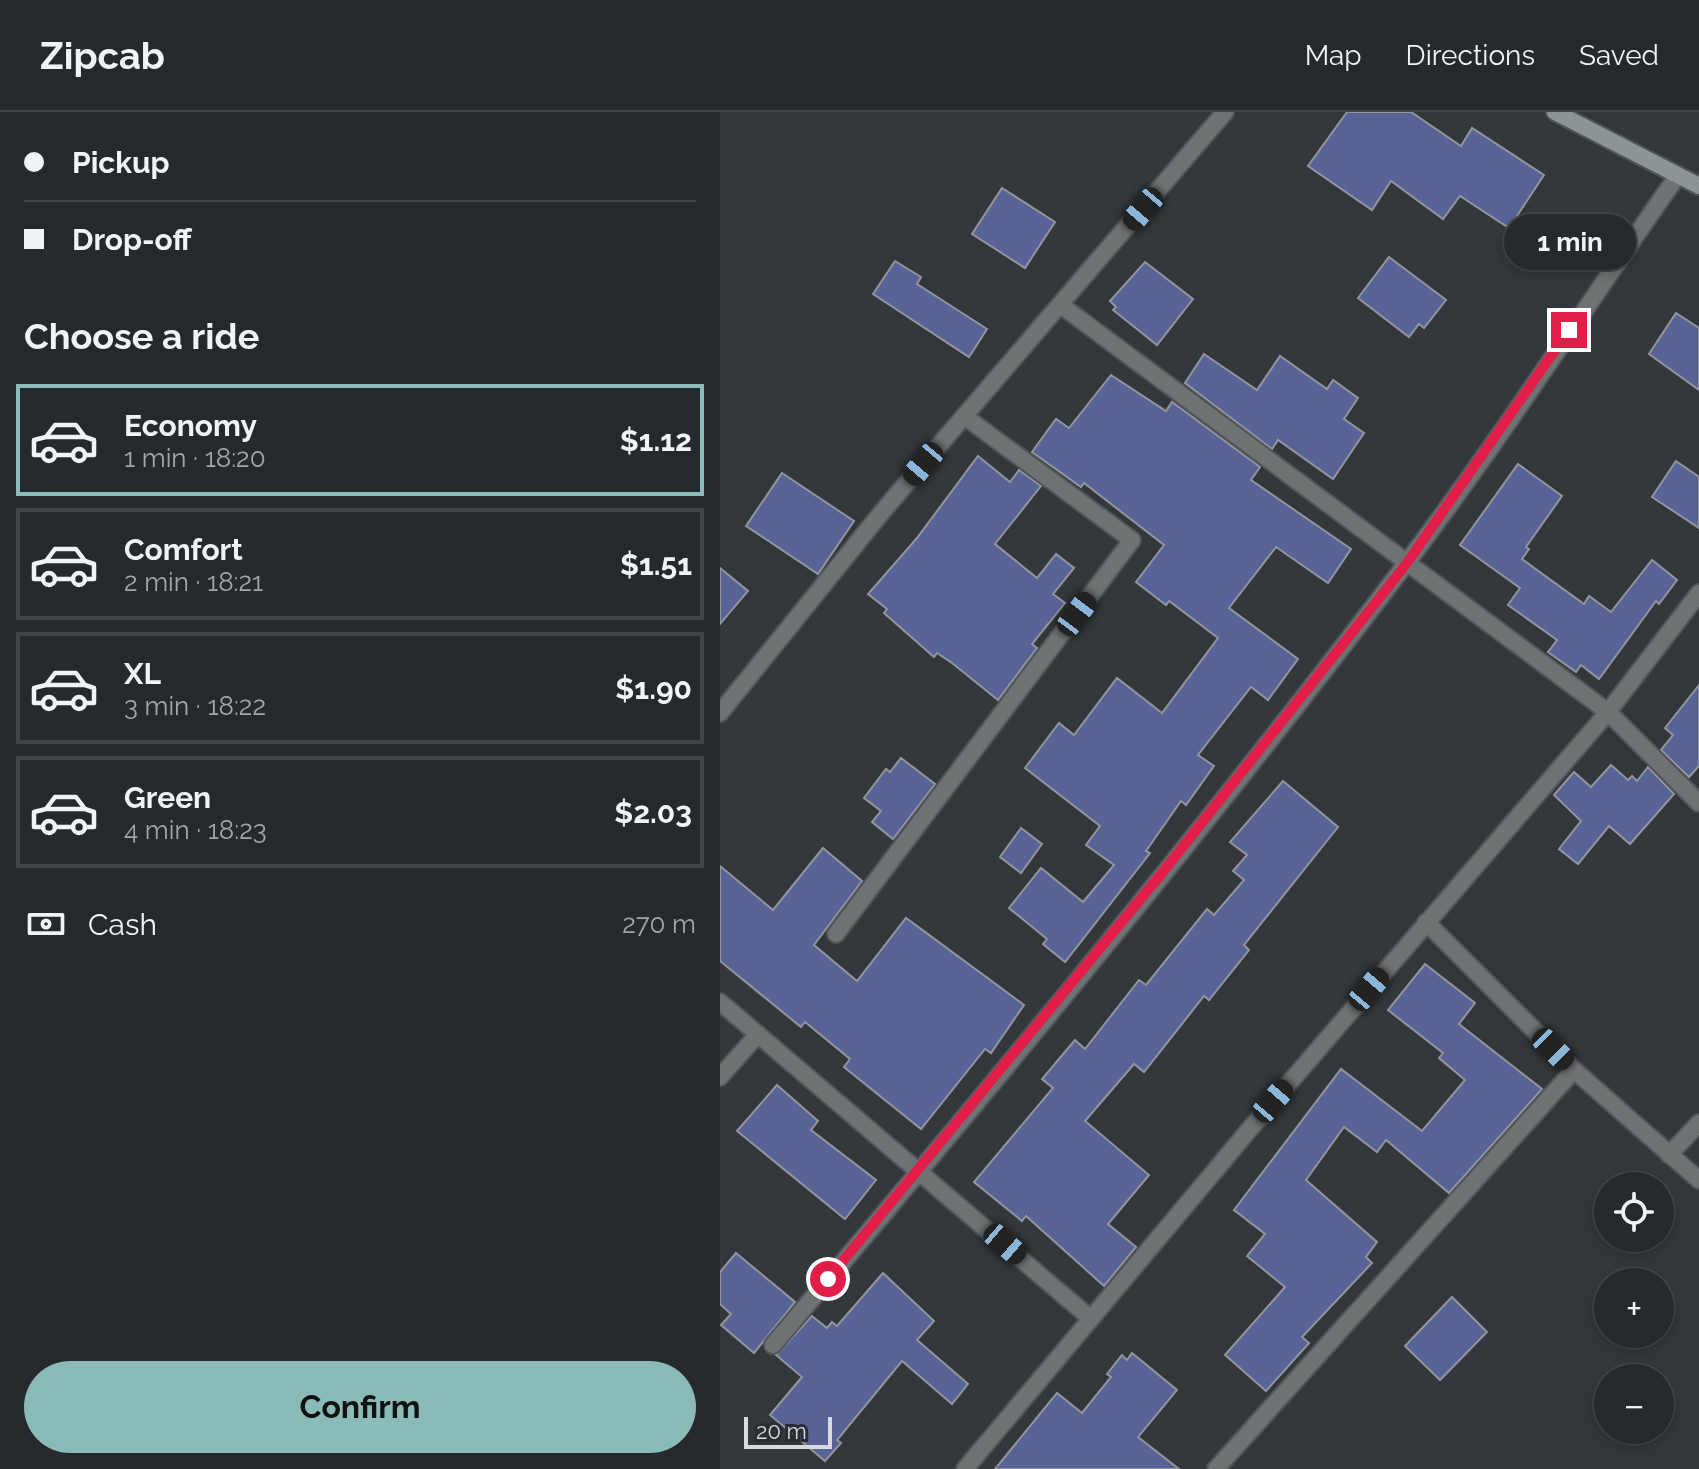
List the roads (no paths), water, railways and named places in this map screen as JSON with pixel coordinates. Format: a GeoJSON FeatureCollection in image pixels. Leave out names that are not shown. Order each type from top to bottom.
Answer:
{"type":"FeatureCollection","features":[{"type":"Feature","properties":{"kind":"street"},"geometry":{"type":"LineString","coordinates":[[720,713],[964,416],[1062,306],[1225,112]]}},
{"type":"Feature","properties":{"kind":"street"},"geometry":{"type":"LineString","coordinates":[[1555,112],[1699,186]]}},
{"type":"Feature","properties":{"kind":"street"},"geometry":{"type":"LineString","coordinates":[[773,1345],[921,1170],[1407,563],[1678,175]]}},
{"type":"Feature","properties":{"kind":"street"},"geometry":{"type":"LineString","coordinates":[[1062,306],[1608,712],[1699,803]]}},
{"type":"Feature","properties":{"kind":"street"},"geometry":{"type":"LineString","coordinates":[[836,934],[1132,540],[964,416]]}},
{"type":"Feature","properties":{"kind":"street"},"geometry":{"type":"LineString","coordinates":[[965,1469],[1426,922],[1608,712],[1699,593]]}},
{"type":"Feature","properties":{"kind":"street"},"geometry":{"type":"LineString","coordinates":[[1426,922],[1574,1070],[1699,1180]]}},
{"type":"Feature","properties":{"kind":"street"},"geometry":{"type":"LineString","coordinates":[[720,1002],[921,1170],[1090,1318]]}},
{"type":"Feature","properties":{"kind":"street"},"geometry":{"type":"LineString","coordinates":[[720,1077],[758,1034]]}},
{"type":"Feature","properties":{"kind":"street"},"geometry":{"type":"LineString","coordinates":[[1216,1469],[1574,1070]]}},
{"type":"Feature","properties":{"kind":"street"},"geometry":{"type":"LineString","coordinates":[[1669,1155],[1699,1123]]}}]}
